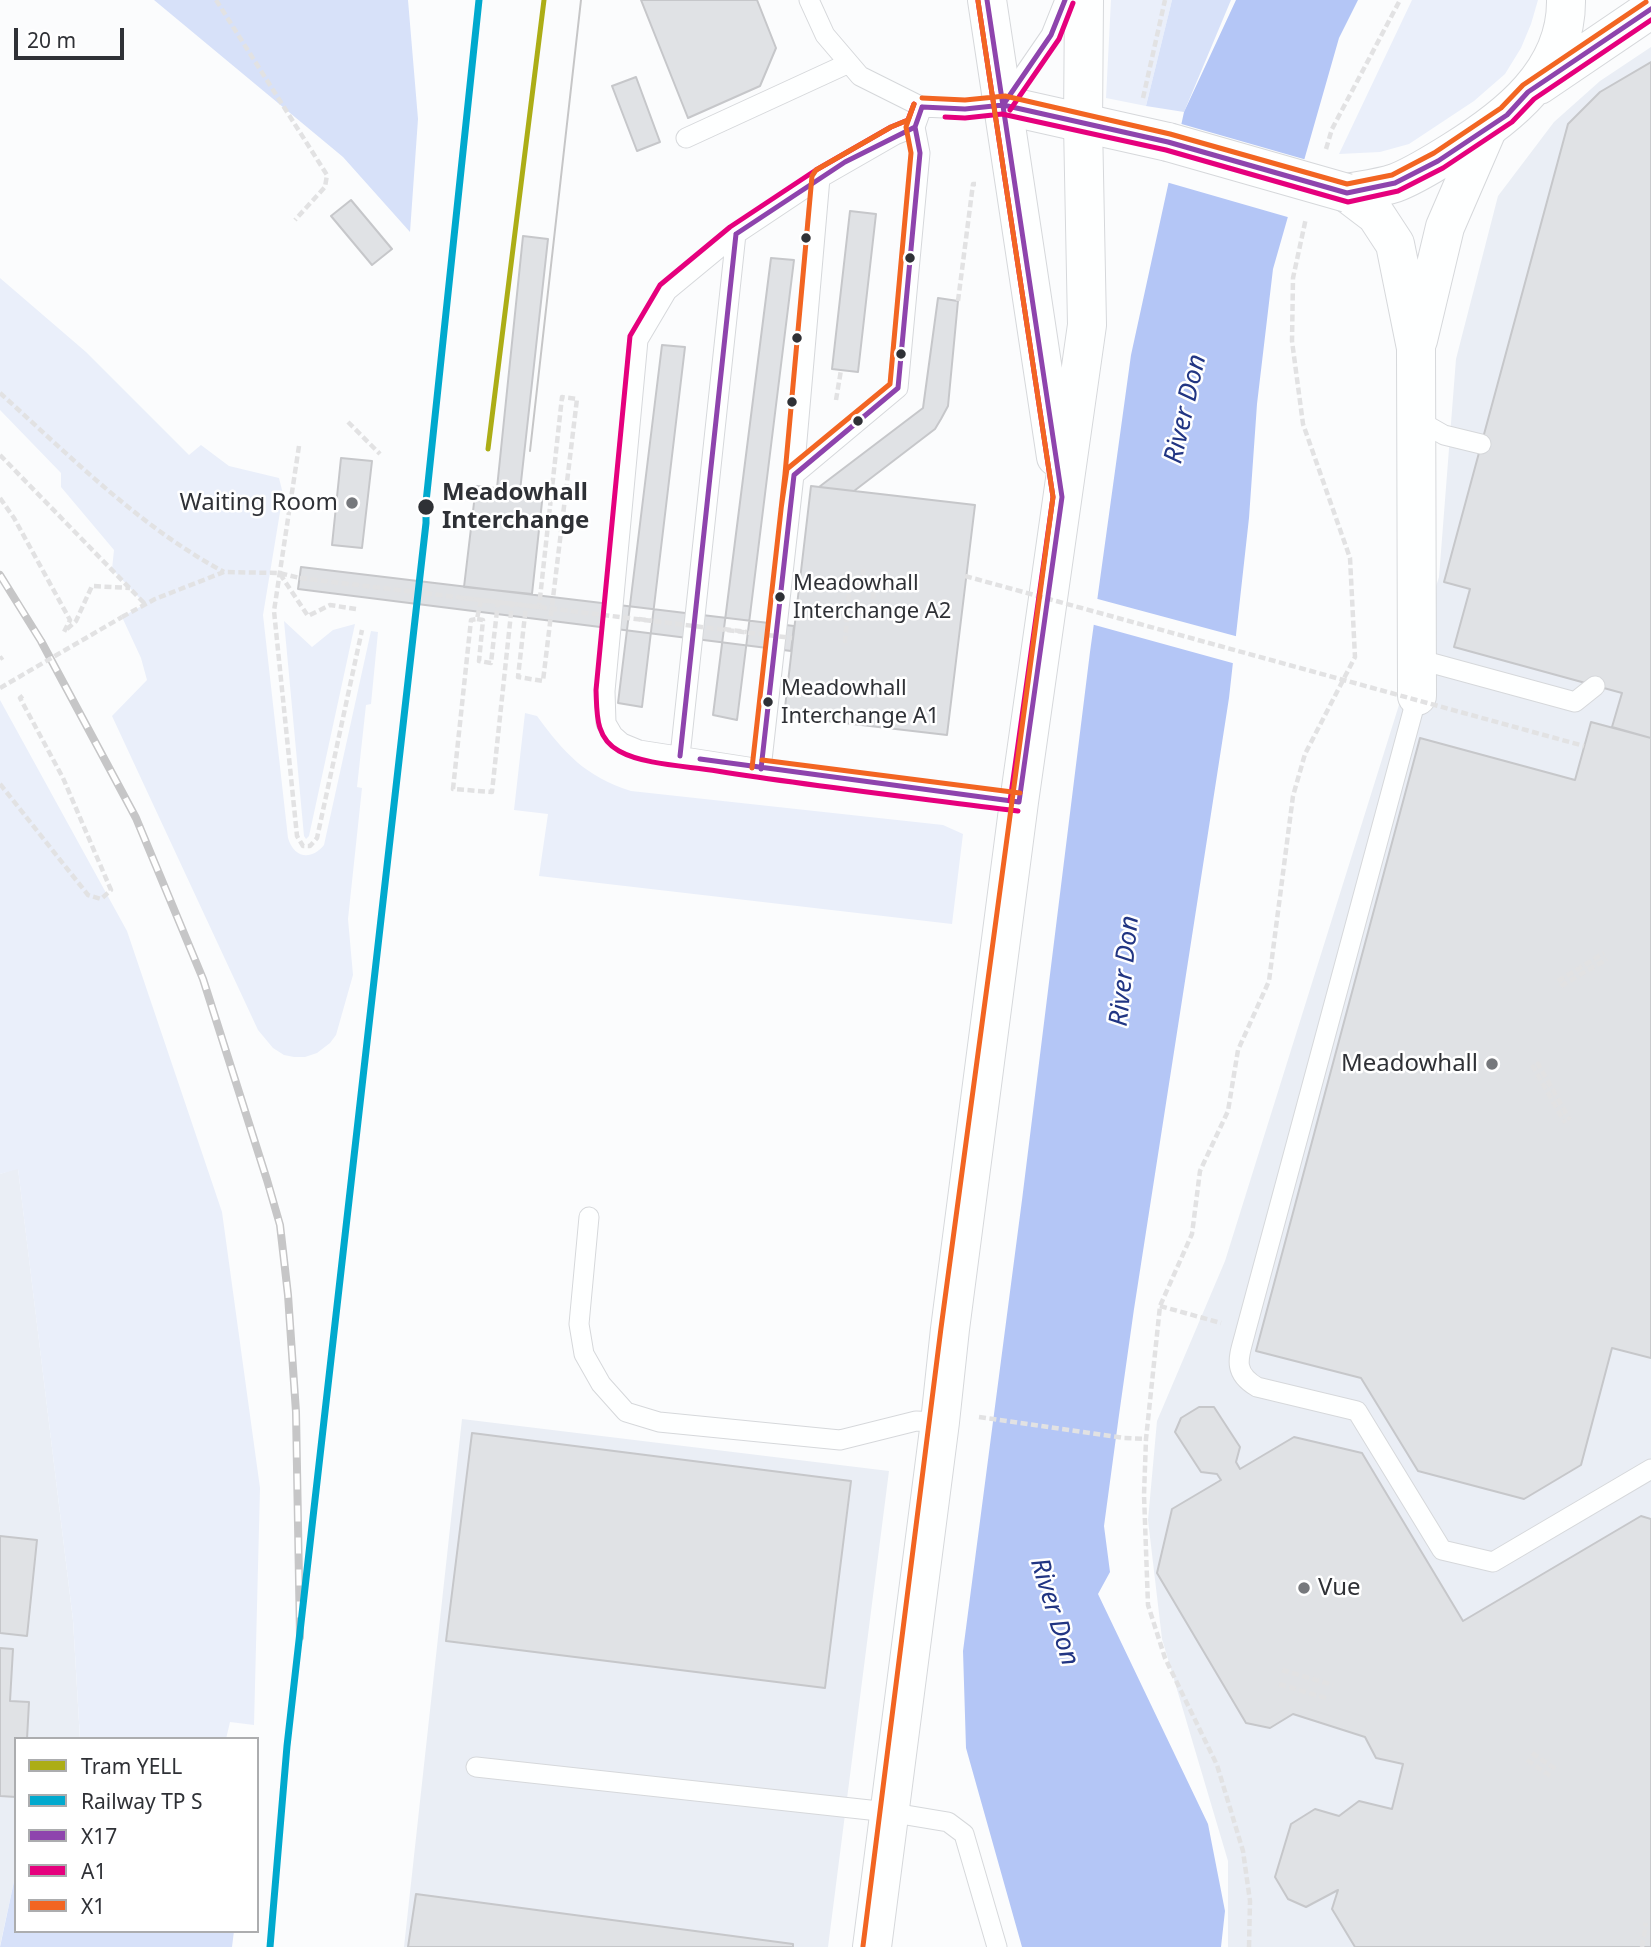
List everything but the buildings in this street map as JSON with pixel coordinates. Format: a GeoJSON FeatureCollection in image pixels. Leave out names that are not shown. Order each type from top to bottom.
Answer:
{"type":"FeatureCollection","features":[{"type":"Feature","properties":{"kind":"main road"},"geometry":{"type":"LineString","coordinates":[[987,0],[1062,497]]}},
{"type":"Feature","properties":{"kind":"main road"},"geometry":{"type":"LineString","coordinates":[[872,1947],[1019,802],[1087,325],[1083,124],[1084,0]]}},
{"type":"Feature","properties":{"kind":"main road"},"geometry":{"type":"LineString","coordinates":[[1347,193],[1395,183],[1438,161],[1507,115],[1554,57],[1566,14],[1566,0]]}},
{"type":"Feature","properties":{"kind":"main road"},"geometry":{"type":"LineString","coordinates":[[1528,92],[1651,9]]}},
{"type":"Feature","properties":{"kind":"main road"},"geometry":{"type":"LineString","coordinates":[[1003,105],[1168,142],[1347,193],[1376,215],[1395,244],[1416,348],[1417,696]]}},
{"type":"Feature","properties":{"kind":"main road"},"geometry":{"type":"LineString","coordinates":[[1416,348],[1445,227],[1487,130]]}},
{"type":"Feature","properties":{"kind":"lane"},"geometry":{"type":"LineString","coordinates":[[809,0],[825,35],[860,76],[922,107],[965,109],[1003,105],[1051,35],[1065,0]]}},
{"type":"Feature","properties":{"kind":"lane"},"geometry":{"type":"LineString","coordinates":[[686,138],[849,63]]}},
{"type":"Feature","properties":{"kind":"lane"},"geometry":{"type":"LineString","coordinates":[[794,474],[898,388],[920,153],[915,127],[922,107]]}},
{"type":"Feature","properties":{"kind":"lane"},"geometry":{"type":"LineString","coordinates":[[915,127],[895,135],[820,178],[736,234],[667,291],[638,340],[605,691],[606,723],[622,743],[639,750],[761,769],[1019,802]]}},
{"type":"Feature","properties":{"kind":"lane"},"geometry":{"type":"LineString","coordinates":[[761,769],[794,474],[820,178]]}},
{"type":"Feature","properties":{"kind":"lane"},"geometry":{"type":"LineString","coordinates":[[680,756],[736,234]]}},
{"type":"Feature","properties":{"kind":"lane"},"geometry":{"type":"LineString","coordinates":[[1416,419],[1444,435],[1481,444]]}},
{"type":"Feature","properties":{"kind":"lane"},"geometry":{"type":"LineString","coordinates":[[1416,659],[1575,702],[1595,686]]}},
{"type":"Feature","properties":{"kind":"lane"},"geometry":{"type":"LineString","coordinates":[[1417,696],[1238,1362],[1243,1376],[1257,1388],[1357,1411],[1442,1550],[1493,1562],[1651,1469]]}},
{"type":"Feature","properties":{"kind":"lane"},"geometry":{"type":"LineString","coordinates":[[589,1217],[579,1324],[583,1354],[601,1384],[626,1412],[659,1422],[840,1440],[916,1421],[940,1422]]}},
{"type":"Feature","properties":{"kind":"lane"},"geometry":{"type":"LineString","coordinates":[[476,1767],[888,1812],[948,1822],[964,1834],[998,1947]]}},
{"type":"Feature","properties":{"kind":"path"},"geometry":{"type":"LineString","coordinates":[[216,0],[327,175],[325,187],[295,220]]}},
{"type":"Feature","properties":{"kind":"path"},"geometry":{"type":"LineString","coordinates":[[1325,153],[1332,129],[1400,0]]}},
{"type":"Feature","properties":{"kind":"path"},"geometry":{"type":"LineString","coordinates":[[958,300],[973,184],[1013,177]]}},
{"type":"Feature","properties":{"kind":"path"},"geometry":{"type":"LineString","coordinates":[[1308,207],[1293,278],[1292,341],[1303,424],[1350,558],[1353,607],[1355,657],[1330,705]]}},
{"type":"Feature","properties":{"kind":"path"},"geometry":{"type":"LineString","coordinates":[[836,400],[841,370]]}},
{"type":"Feature","properties":{"kind":"path"},"geometry":{"type":"LineString","coordinates":[[0,393],[121,500],[190,554],[224,572]]}},
{"type":"Feature","properties":{"kind":"path"},"geometry":{"type":"LineString","coordinates":[[463,598],[539,607],[562,397],[578,399],[543,681],[518,677],[526,606]]}},
{"type":"Feature","properties":{"kind":"path"},"geometry":{"type":"LineString","coordinates":[[348,422],[380,454]]}},
{"type":"Feature","properties":{"kind":"path"},"geometry":{"type":"LineString","coordinates":[[299,446],[274,611],[297,836],[303,846],[310,846],[317,838],[362,630]]}},
{"type":"Feature","properties":{"kind":"path"},"geometry":{"type":"LineString","coordinates":[[0,455],[146,605]]}},
{"type":"Feature","properties":{"kind":"path"},"geometry":{"type":"LineString","coordinates":[[0,498],[14,518],[70,620],[64,632],[76,621],[92,586],[130,588]]}},
{"type":"Feature","properties":{"kind":"path"},"geometry":{"type":"LineString","coordinates":[[862,587],[864,566]]}},
{"type":"Feature","properties":{"kind":"path"},"geometry":{"type":"LineString","coordinates":[[0,688],[122,617],[224,572],[279,573],[300,578],[792,638]]}},
{"type":"Feature","properties":{"kind":"path"},"geometry":{"type":"LineString","coordinates":[[279,573],[308,616],[330,605],[356,609]]}},
{"type":"Feature","properties":{"kind":"path"},"geometry":{"type":"LineString","coordinates":[[965,576],[1584,746]]}},
{"type":"Feature","properties":{"kind":"path"},"geometry":{"type":"LineString","coordinates":[[845,643],[850,579]]}},
{"type":"Feature","properties":{"kind":"path"},"geometry":{"type":"LineString","coordinates":[[870,620],[875,582]]}},
{"type":"Feature","properties":{"kind":"path"},"geometry":{"type":"LineString","coordinates":[[477,619],[481,600]]}},
{"type":"Feature","properties":{"kind":"path"},"geometry":{"type":"LineString","coordinates":[[498,602],[491,663],[479,661],[483,620],[471,620],[453,789],[492,792],[512,604]]}},
{"type":"Feature","properties":{"kind":"path"},"geometry":{"type":"LineString","coordinates":[[724,629],[747,632]]}},
{"type":"Feature","properties":{"kind":"path"},"geometry":{"type":"LineString","coordinates":[[0,784],[88,895],[101,899],[111,890],[63,778],[20,698],[25,694]]}},
{"type":"Feature","properties":{"kind":"path"},"geometry":{"type":"LineString","coordinates":[[1604,953],[1560,984],[1608,959]]}},
{"type":"Feature","properties":{"kind":"path"},"geometry":{"type":"LineString","coordinates":[[1535,1063],[1568,1121]]}},
{"type":"Feature","properties":{"kind":"path"},"geometry":{"type":"LineString","coordinates":[[1160,1306],[1246,1330]]}},
{"type":"Feature","properties":{"kind":"path"},"geometry":{"type":"LineString","coordinates":[[978,1418],[1146,1439]]}},
{"type":"Feature","properties":{"kind":"path"},"geometry":{"type":"LineString","coordinates":[[1282,1670],[1333,1685]]}},
{"type":"Feature","properties":{"kind":"path"},"geometry":{"type":"LineString","coordinates":[[1279,1684],[1329,1699]]}},
{"type":"Feature","properties":{"kind":"path"},"geometry":{"type":"LineString","coordinates":[[1532,1753],[1557,1770]]}},
{"type":"Feature","properties":{"kind":"path"},"geometry":{"type":"LineString","coordinates":[[1527,1760],[1552,1777]]}},
{"type":"Feature","properties":{"kind":"path"},"geometry":{"type":"LineString","coordinates":[[1642,1947],[1646,1923]]}},
{"type":"Feature","properties":{"kind":"shaded area"},"geometry":{"type":"Polygon","coordinates":[[[154,0],[408,0],[418,119],[410,232],[343,157],[154,0]]]}},
{"type":"Feature","properties":{"kind":"shaded area"},"geometry":{"type":"Polygon","coordinates":[[[1111,0],[1172,0],[1146,106],[1106,98],[1111,0]]]}},
{"type":"Feature","properties":{"kind":"shaded area"},"geometry":{"type":"Polygon","coordinates":[[[1172,0],[1231,0],[1184,112],[1146,106],[1172,0]]]}},
{"type":"Feature","properties":{"kind":"shaded area"},"geometry":{"type":"Polygon","coordinates":[[[1412,0],[1538,0],[1521,48],[1505,74],[1474,101],[1409,144],[1380,152],[1339,154],[1412,0]]]}},
{"type":"Feature","properties":{"kind":"shaded area"},"geometry":{"type":"Polygon","coordinates":[[[1651,47],[1651,1947],[1228,1947],[1228,1861],[1162,1639],[1148,1520],[1157,1421],[1225,1261],[1439,577],[1456,359],[1498,196],[1554,122],[1600,81],[1651,47]]]}},
{"type":"Feature","properties":{"kind":"shaded area"},"geometry":{"type":"Polygon","coordinates":[[[0,278],[86,352],[189,455],[201,445],[229,466],[279,478],[283,494],[263,615],[288,838],[294,850],[303,855],[314,853],[324,845],[371,631],[378,632],[371,704],[366,705],[357,787],[362,788],[348,919],[353,975],[336,1035],[317,1053],[305,1057],[284,1055],[273,1048],[258,1030],[112,716],[147,680],[141,658],[122,617],[145,604],[112,569],[114,550],[61,487],[61,473],[0,410],[0,278]]]}},
{"type":"Feature","properties":{"kind":"shaded area"},"geometry":{"type":"Polygon","coordinates":[[[284,621],[312,647],[333,630],[355,624],[309,836],[306,839],[304,836],[284,621]]]}},
{"type":"Feature","properties":{"kind":"shaded area"},"geometry":{"type":"Polygon","coordinates":[[[0,700],[127,931],[222,1212],[260,1488],[254,1725],[230,1722],[226,1737],[80,1737],[73,1620],[18,1169],[0,1174],[0,700]]]}},
{"type":"Feature","properties":{"kind":"shaded area"},"geometry":{"type":"Polygon","coordinates":[[[525,713],[537,716],[567,752],[589,771],[631,791],[943,825],[963,834],[952,924],[539,876],[548,814],[514,810],[525,713]]]}},
{"type":"Feature","properties":{"kind":"shaded area"},"geometry":{"type":"Polygon","coordinates":[[[18,1168],[73,1620],[80,1737],[14,1737],[14,1881],[0,1946],[0,1174],[18,1168]]]}},
{"type":"Feature","properties":{"kind":"shaded area"},"geometry":{"type":"Polygon","coordinates":[[[462,1419],[889,1471],[828,1947],[404,1947],[462,1419]]]}},
{"type":"Feature","properties":{"kind":"shaded area"},"geometry":{"type":"Polygon","coordinates":[[[14,1881],[14,1933],[234,1933],[232,1947],[0,1947],[14,1881]]]}},
{"type":"Feature","properties":{"kind":"water","name":"River Don"},"geometry":{"type":"Polygon","coordinates":[[[1236,0],[1358,0],[1339,38],[1273,269],[1257,404],[1249,518],[1229,698],[1119,1415],[1104,1526],[1110,1572],[1098,1594],[1208,1824],[1225,1911],[1221,1947],[1022,1947],[966,1748],[963,1651],[1090,652],[1131,355],[1184,112],[1236,0]]]}},
{"type":"Feature","properties":{"kind":"pier"},"geometry":{"type":"Polygon","coordinates":[[[1178,123],[1307,160],[1291,218],[1166,182],[1178,123]]]}},
{"type":"Feature","properties":{"kind":"pier"},"geometry":{"type":"Polygon","coordinates":[[[1094,598],[1239,637],[1236,664],[1091,624],[1094,598]]]}},
{"type":"Feature","properties":{"kind":"tram line","name":"YELL"},"geometry":{"type":"LineString","coordinates":[[488,449],[544,0]]}},
{"type":"Feature","properties":{"kind":"tram line"},"geometry":{"type":"LineString","coordinates":[[530,451],[581,0]]}},
{"type":"Feature","properties":{"kind":"railway"},"geometry":{"type":"LineString","coordinates":[[0,575],[41,641],[136,818],[203,979],[280,1225],[296,1412],[300,1637]]}},
{"type":"Feature","properties":{"kind":"transit line"},"geometry":{"type":"LineString","coordinates":[[270,1947],[287,1746],[426,523],[426,502],[479,0]]}},
{"type":"Feature","properties":{"kind":"transit line","name":"X17"},"geometry":{"type":"LineString","coordinates":[[987,0],[1062,497],[1019,802]]}},
{"type":"Feature","properties":{"kind":"transit line","name":"X17"},"geometry":{"type":"LineString","coordinates":[[1003,105],[1051,35],[1065,0]]}},
{"type":"Feature","properties":{"kind":"transit line","name":"A1"},"geometry":{"type":"LineString","coordinates":[[978,1],[1053,497],[1010,801]]}},
{"type":"Feature","properties":{"kind":"transit line","name":"X1"},"geometry":{"type":"LineString","coordinates":[[863,1946],[941,1328],[1053,497],[978,1]]}},
{"type":"Feature","properties":{"kind":"transit line","name":"X1"},"geometry":{"type":"LineString","coordinates":[[922,98],[965,100],[1005,96],[1170,134],[1347,184],[1392,175],[1434,153],[1501,108],[1523,85],[1646,2]]}},
{"type":"Feature","properties":{"kind":"transit line","name":"A1"},"geometry":{"type":"LineString","coordinates":[[1010,110],[1059,39],[1073,3]]}},
{"type":"Feature","properties":{"kind":"transit line","name":"X17"},"geometry":{"type":"LineString","coordinates":[[922,107],[965,109],[1003,105],[1168,142],[1347,193],[1395,183],[1438,161],[1507,115],[1528,92],[1651,9]]}},
{"type":"Feature","properties":{"kind":"transit line","name":"A1"},"geometry":{"type":"LineString","coordinates":[[945,117],[1002,114],[1166,150],[1348,202],[1398,191],[1443,168],[1512,122],[1534,99],[1651,20]]}},
{"type":"Feature","properties":{"kind":"transit line","name":"A1"},"geometry":{"type":"LineString","coordinates":[[914,104],[908,120],[816,170],[730,227],[660,285],[630,336],[596,690],[597,716],[601,732],[611,746],[641,759],[792,782],[1018,811]]}},
{"type":"Feature","properties":{"kind":"transit line","name":"X1"},"geometry":{"type":"LineString","coordinates":[[781,509],[787,469],[890,384],[911,153],[906,127],[914,104]]}},
{"type":"Feature","properties":{"kind":"transit line","name":"X1"},"geometry":{"type":"LineString","coordinates":[[752,768],[785,474],[812,176],[816,170],[908,120],[914,104]]}},
{"type":"Feature","properties":{"kind":"transit line","name":"X17"},"geometry":{"type":"LineString","coordinates":[[736,234],[845,162],[915,127],[922,107]]}},
{"type":"Feature","properties":{"kind":"transit line","name":"X17"},"geometry":{"type":"LineString","coordinates":[[761,769],[794,475],[898,388],[920,153],[915,127],[922,107]]}},
{"type":"Feature","properties":{"kind":"transit line","name":"X17"},"geometry":{"type":"LineString","coordinates":[[680,756],[736,234]]}},
{"type":"Feature","properties":{"kind":"transit line","name":"X17"},"geometry":{"type":"LineString","coordinates":[[700,759],[1019,802]]}},
{"type":"Feature","properties":{"kind":"transit line","name":"X1"},"geometry":{"type":"LineString","coordinates":[[762,760],[1020,793]]}},
{"type":"Feature","properties":{"kind":"place","name":"Waiting Room"},"geometry":{"type":"Point","coordinates":[352,503]}},
{"type":"Feature","properties":{"kind":"place","name":"Meadowhall Interchange"},"geometry":{"type":"Point","coordinates":[426,507]}},
{"type":"Feature","properties":{"kind":"place","name":"Meadowhall Interchange A2"},"geometry":{"type":"Point","coordinates":[780,597]}},
{"type":"Feature","properties":{"kind":"place","name":"Meadowhall Interchange A1"},"geometry":{"type":"Point","coordinates":[768,702]}},
{"type":"Feature","properties":{"kind":"place","name":"Meadowhall"},"geometry":{"type":"Point","coordinates":[1492,1064]}},
{"type":"Feature","properties":{"kind":"place","name":"Vue"},"geometry":{"type":"Point","coordinates":[1304,1588]}}]}
